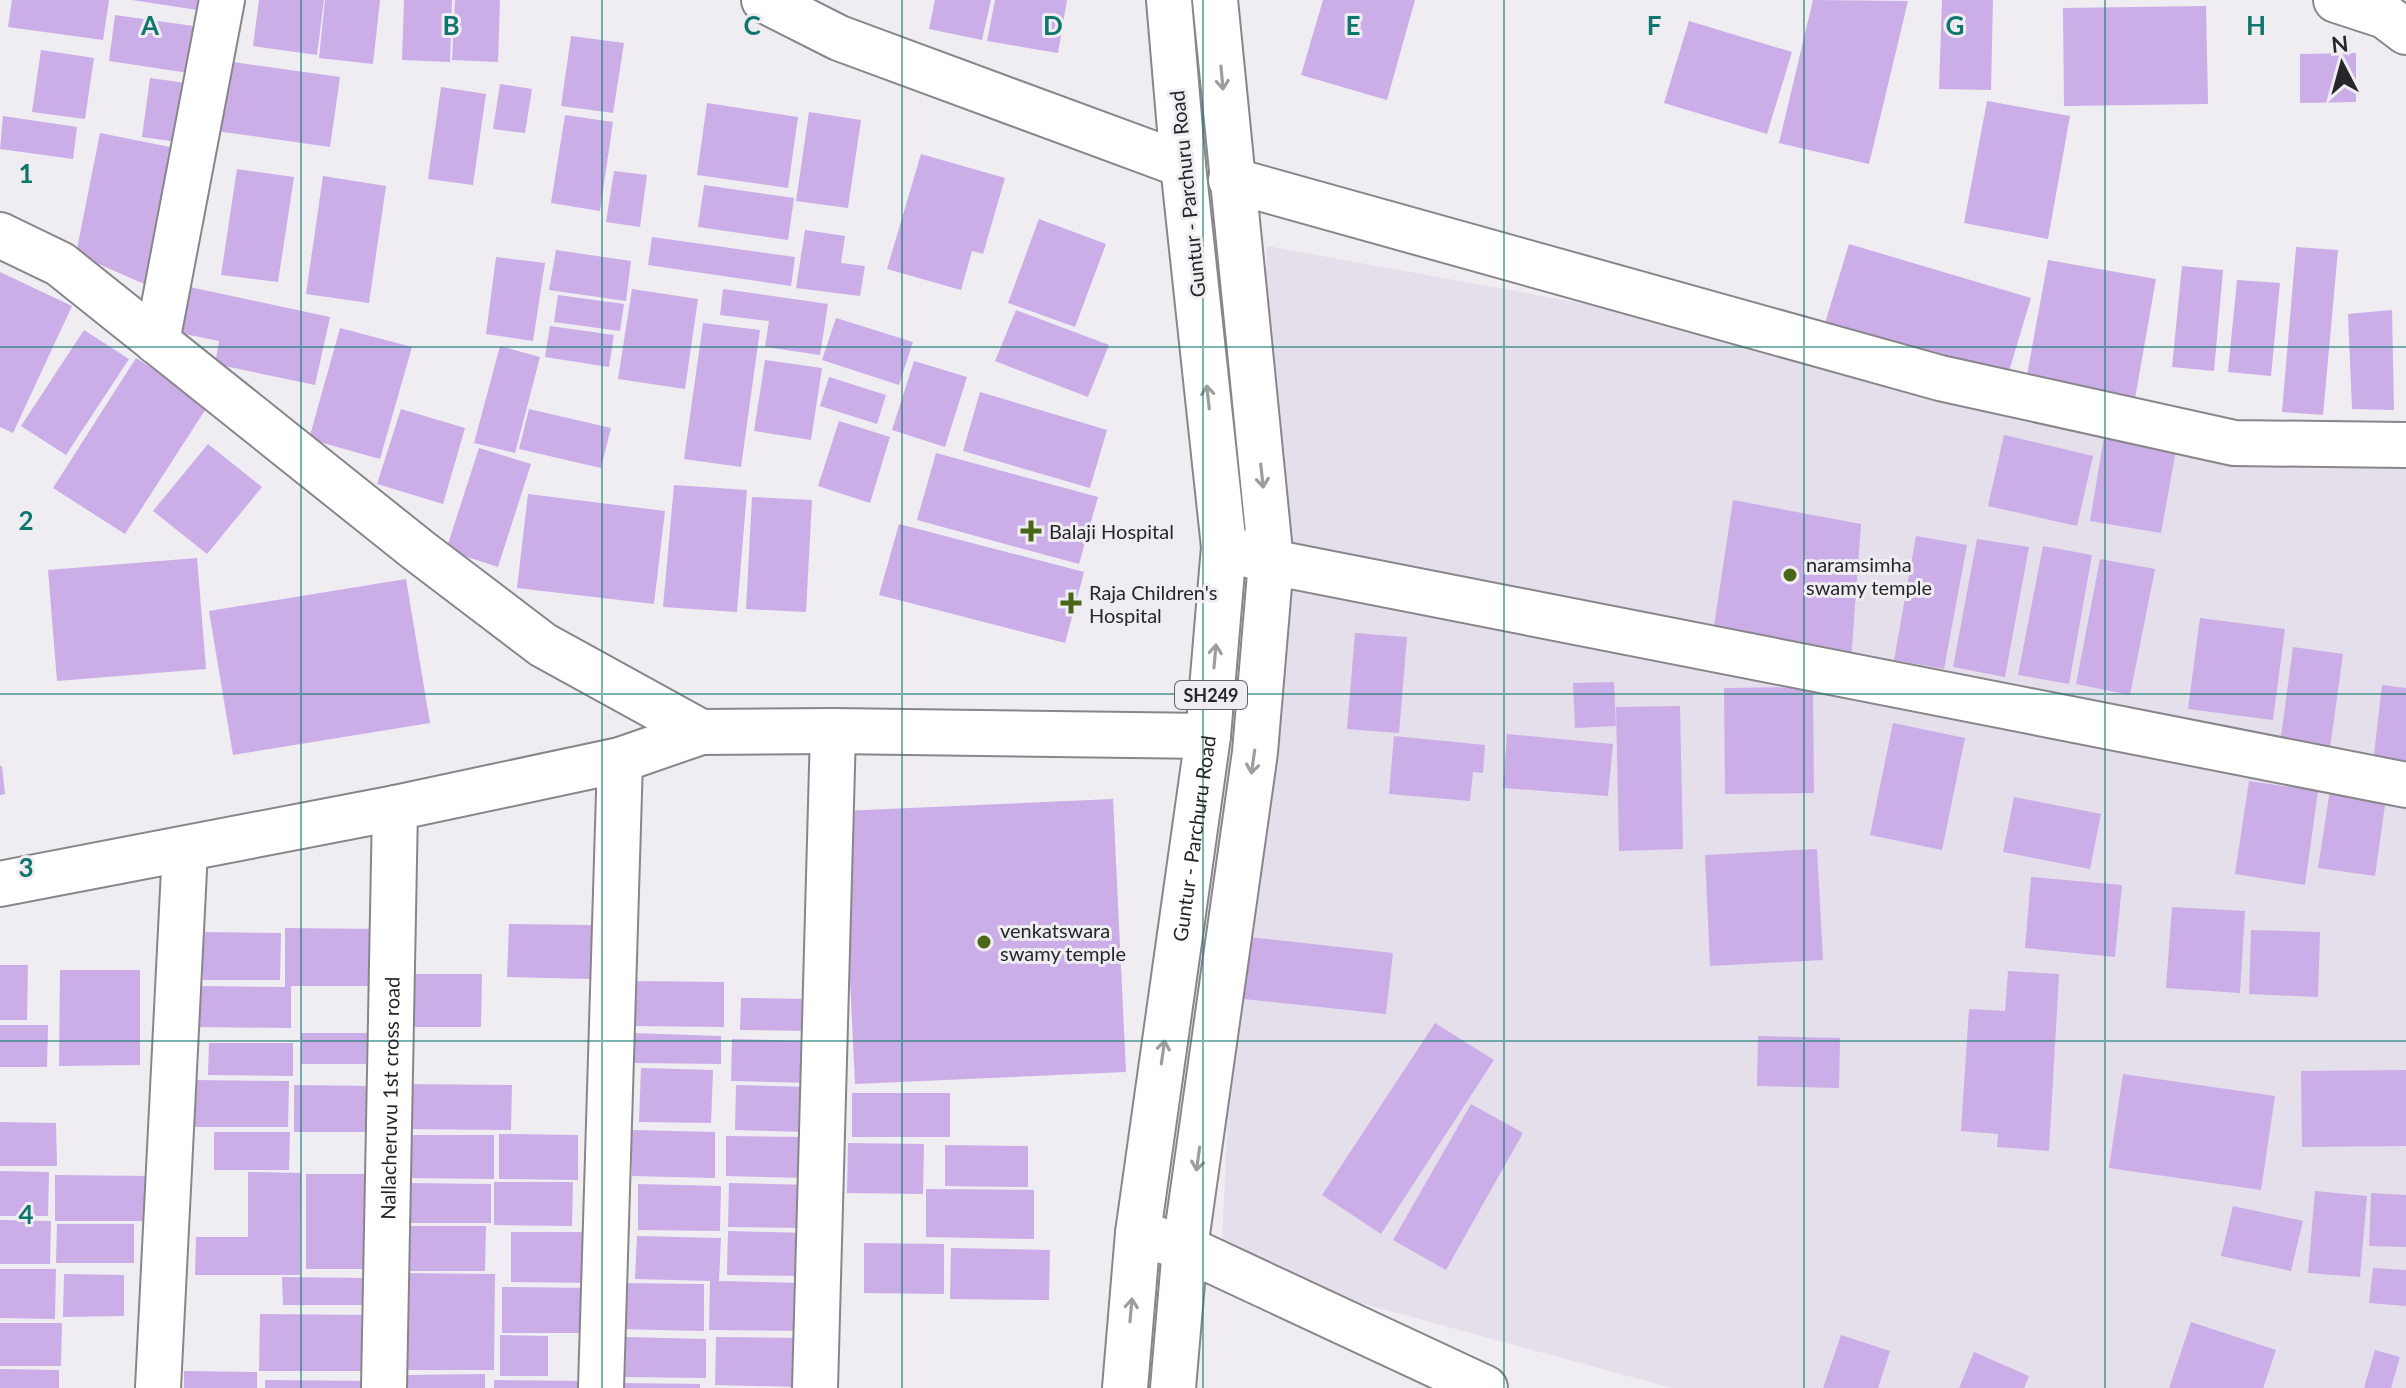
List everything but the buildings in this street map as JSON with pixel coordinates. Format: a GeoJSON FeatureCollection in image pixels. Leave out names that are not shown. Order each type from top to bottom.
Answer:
{"type":"FeatureCollection","features":[{"type":"Feature","properties":{"kind":"street"},"geometry":{"type":"LineString","coordinates":[[157,342],[222,0]]}},
{"type":"Feature","properties":{"kind":"street"},"geometry":{"type":"LineString","coordinates":[[764,0],[839,38],[1183,165],[1940,378],[2234,443],[2406,445]]}},
{"type":"Feature","properties":{"kind":"street","name":"Guntur - Parchuru Road"},"geometry":{"type":"LineString","coordinates":[[1125,1388],[1138,1233],[1208,736],[1224,547],[1183,165],[1169,0]]}},
{"type":"Feature","properties":{"kind":"street","name":"SH249"},"geometry":{"type":"LineString","coordinates":[[1173,1388],[1185,1248],[1255,752],[1271,562],[1215,0]]}},
{"type":"Feature","properties":{"kind":"street"},"geometry":{"type":"LineString","coordinates":[[2336,0],[2385,16],[2406,32]]}},
{"type":"Feature","properties":{"kind":"street"},"geometry":{"type":"LineString","coordinates":[[0,235],[60,264],[418,550],[543,645],[701,732]]}},
{"type":"Feature","properties":{"kind":"street"},"geometry":{"type":"LineString","coordinates":[[1224,547],[1271,562],[2406,785]]}},
{"type":"Feature","properties":{"kind":"street"},"geometry":{"type":"LineString","coordinates":[[815,1388],[833,731]]}},
{"type":"Feature","properties":{"kind":"street"},"geometry":{"type":"LineString","coordinates":[[0,884],[395,808],[620,760],[701,732],[1208,736]]}},
{"type":"Feature","properties":{"kind":"street"},"geometry":{"type":"LineString","coordinates":[[601,1388],[620,760]]}},
{"type":"Feature","properties":{"kind":"street","name":"Nallacheruvu 1st cross road"},"geometry":{"type":"LineString","coordinates":[[384,1388],[395,808]]}},
{"type":"Feature","properties":{"kind":"street"},"geometry":{"type":"LineString","coordinates":[[158,1388],[185,850]]}},
{"type":"Feature","properties":{"kind":"street"},"geometry":{"type":"LineString","coordinates":[[1138,1233],[1185,1248],[1485,1388]]}},
{"type":"Feature","properties":{"kind":"shaded area"},"geometry":{"type":"Polygon","coordinates":[[[1267,246],[2406,453],[2406,1388],[1672,1388],[1221,1265],[1267,246]]]}},
{"type":"Feature","properties":{"kind":"place","name":"Balaji Hospital"},"geometry":{"type":"Point","coordinates":[1031,531]}},
{"type":"Feature","properties":{"kind":"place","name":"naramsimha swamy temple"},"geometry":{"type":"Point","coordinates":[1790,575]}},
{"type":"Feature","properties":{"kind":"place","name":"Raja Children's Hospital"},"geometry":{"type":"Point","coordinates":[1071,603]}},
{"type":"Feature","properties":{"kind":"place","name":"venkatswara swamy temple"},"geometry":{"type":"Point","coordinates":[984,942]}}]}
